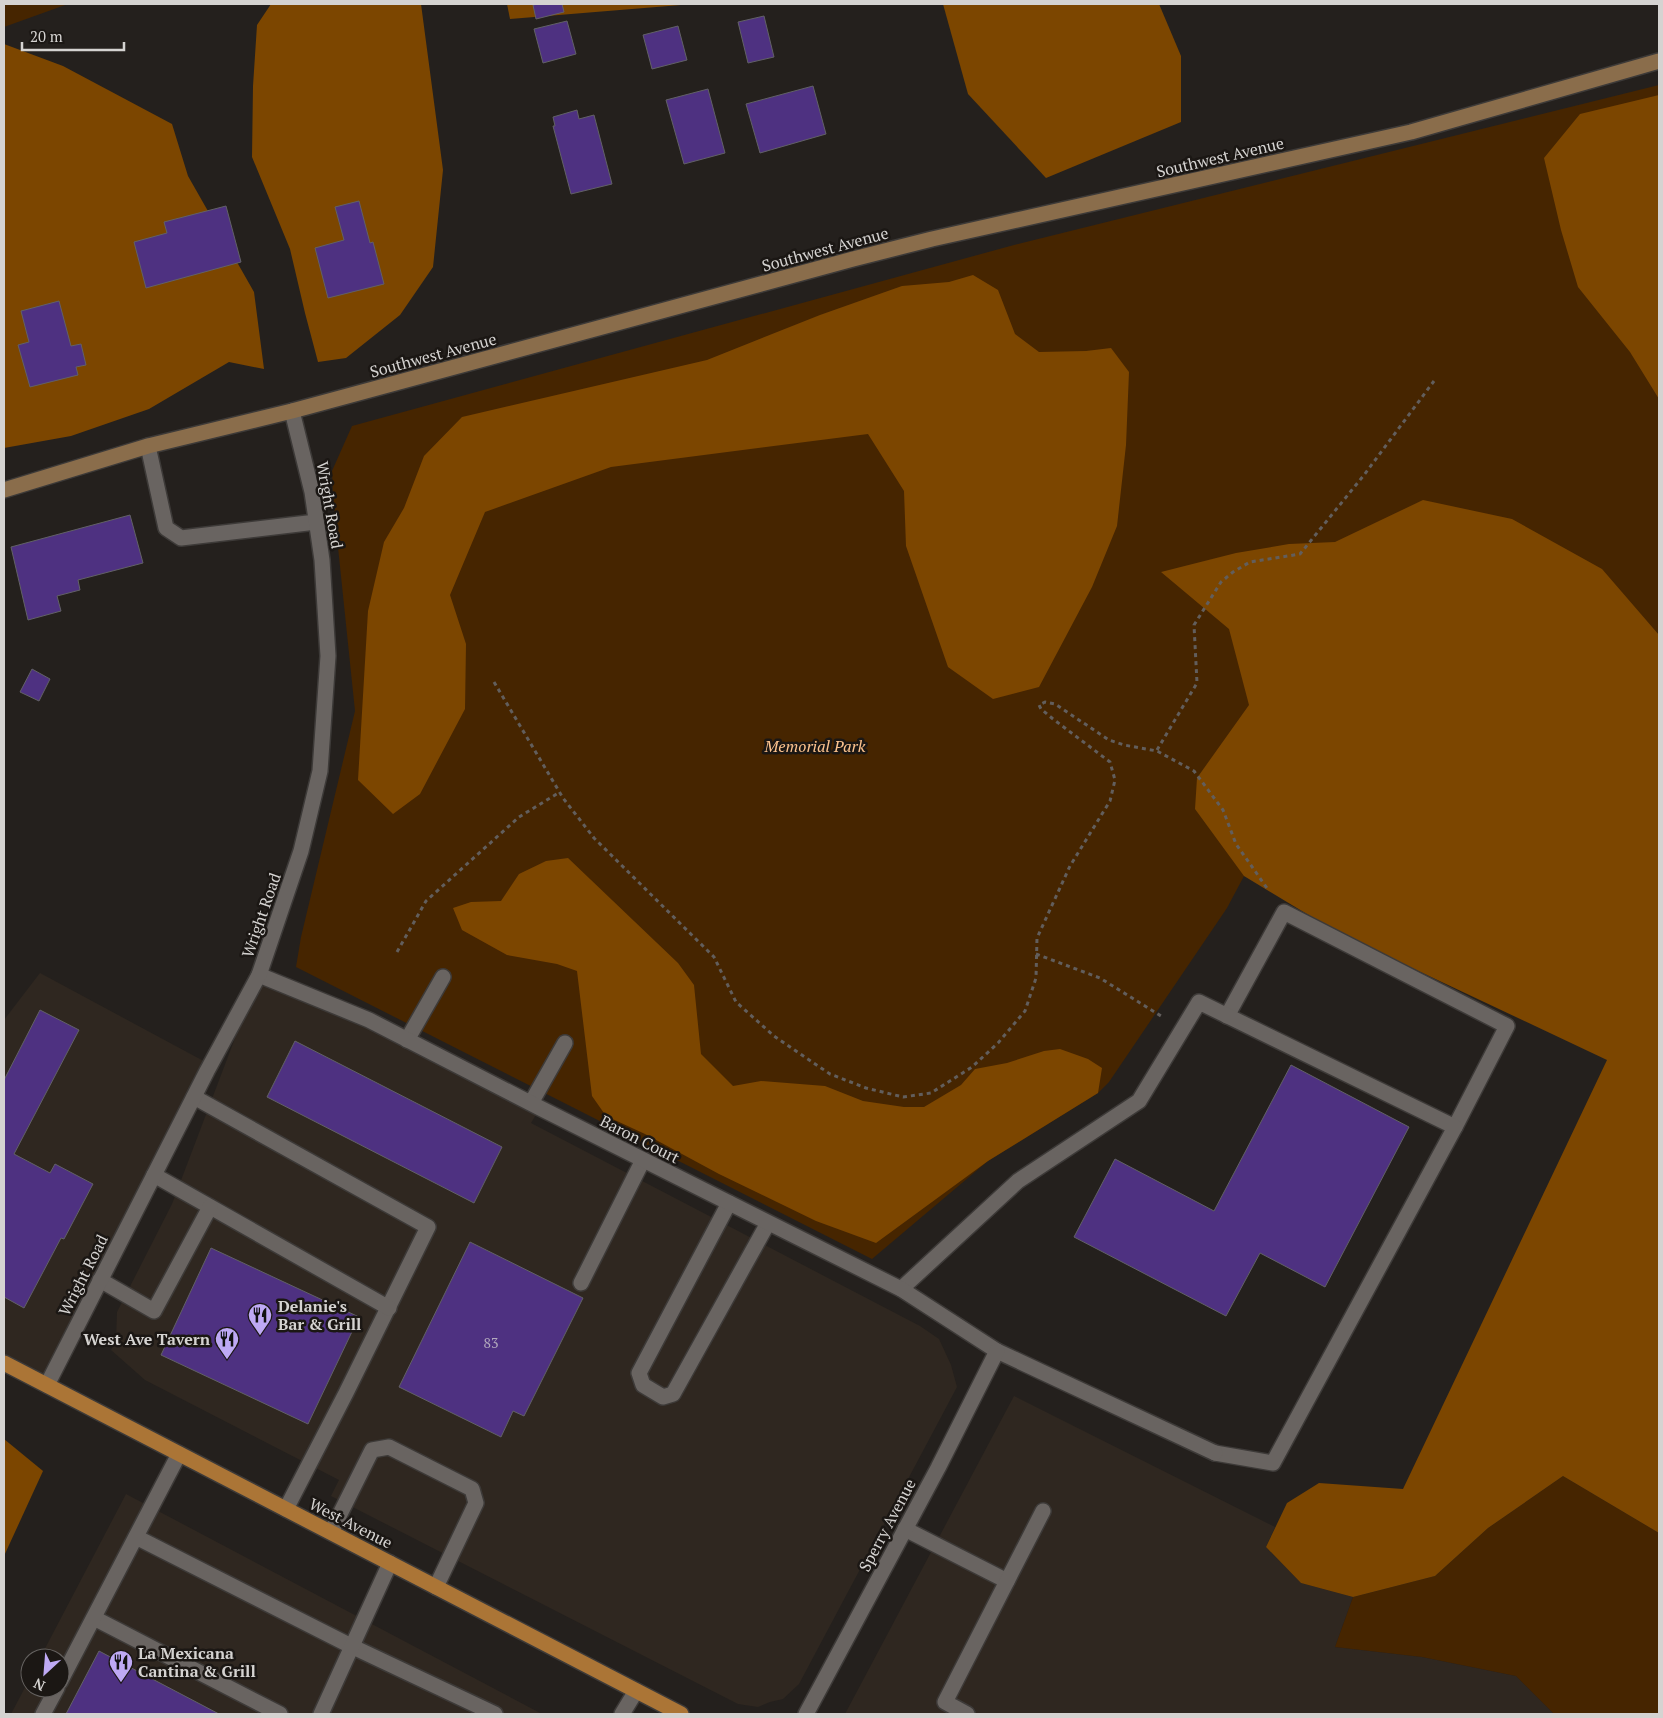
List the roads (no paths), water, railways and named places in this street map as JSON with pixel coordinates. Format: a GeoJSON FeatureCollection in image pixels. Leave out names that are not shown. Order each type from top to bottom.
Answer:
{"type":"FeatureCollection","features":[{"type":"Feature","properties":{"kind":"main road","name":"West Avenue"},"geometry":{"type":"LineString","coordinates":[[4,1363],[681,1714]]}},
{"type":"Feature","properties":{"kind":"street","name":"Southwest Avenue"},"geometry":{"type":"LineString","coordinates":[[4,490],[148,446],[292,411],[923,241],[1411,132],[1659,61]]}},
{"type":"Feature","properties":{"kind":"street","name":"Wright Road"},"geometry":{"type":"LineString","coordinates":[[46,1385],[259,974],[301,851],[320,771],[328,656],[322,560],[312,492],[292,411]]}},
{"type":"Feature","properties":{"kind":"street"},"geometry":{"type":"LineString","coordinates":[[148,446],[166,528],[181,538],[316,522]]}},
{"type":"Feature","properties":{"kind":"street"},"geometry":{"type":"LineString","coordinates":[[901,1289],[1018,1181],[1139,1101],[1199,1002],[1227,1016],[1454,1127],[1507,1026],[1284,912],[1227,1016]]}},
{"type":"Feature","properties":{"kind":"street","name":"Baron Court"},"geometry":{"type":"LineString","coordinates":[[259,974],[369,1020],[901,1289],[997,1351],[1215,1453],[1274,1464],[1454,1127]]}},
{"type":"Feature","properties":{"kind":"street"},"geometry":{"type":"LineString","coordinates":[[408,1040],[443,977]]}},
{"type":"Feature","properties":{"kind":"street"},"geometry":{"type":"LineString","coordinates":[[531,1103],[565,1043]]}},
{"type":"Feature","properties":{"kind":"street"},"geometry":{"type":"LineString","coordinates":[[194,1097],[428,1227],[346,1394],[286,1509]]}},
{"type":"Feature","properties":{"kind":"street"},"geometry":{"type":"LineString","coordinates":[[582,1283],[643,1160]]}},
{"type":"Feature","properties":{"kind":"street"},"geometry":{"type":"LineString","coordinates":[[154,1176],[388,1308]]}},
{"type":"Feature","properties":{"kind":"street"},"geometry":{"type":"LineString","coordinates":[[729,1203],[639,1373],[643,1385],[663,1397],[673,1394],[768,1222]]}},
{"type":"Feature","properties":{"kind":"street"},"geometry":{"type":"LineString","coordinates":[[100,1280],[154,1311],[210,1207]]}},
{"type":"Feature","properties":{"kind":"street","name":"Sperry Avenue"},"geometry":{"type":"LineString","coordinates":[[806,1714],[997,1351]]}},
{"type":"Feature","properties":{"kind":"street"},"geometry":{"type":"LineString","coordinates":[[331,1532],[372,1450],[389,1447],[472,1489],[476,1503],[436,1587]]}},
{"type":"Feature","properties":{"kind":"street"},"geometry":{"type":"LineString","coordinates":[[70,1663],[179,1454]]}},
{"type":"Feature","properties":{"kind":"street"},"geometry":{"type":"LineString","coordinates":[[967,1714],[945,1702],[1043,1511]]}},
{"type":"Feature","properties":{"kind":"street"},"geometry":{"type":"LineString","coordinates":[[905,1529],[1007,1581]]}},
{"type":"Feature","properties":{"kind":"street"},"geometry":{"type":"LineString","coordinates":[[136,1537],[351,1646],[495,1714]]}},
{"type":"Feature","properties":{"kind":"street"},"geometry":{"type":"LineString","coordinates":[[321,1714],[390,1563]]}},
{"type":"Feature","properties":{"kind":"street"},"geometry":{"type":"LineString","coordinates":[[94,1618],[280,1714]]}},
{"type":"Feature","properties":{"kind":"street"},"geometry":{"type":"LineString","coordinates":[[622,1714],[636,1690]]}},
{"type":"Feature","properties":{"kind":"street"},"geometry":{"type":"LineString","coordinates":[[43,1714],[52,1698]]}},
{"type":"Feature","properties":{"kind":"place","name":"Delanie's Bar & Grill"},"geometry":{"type":"Point","coordinates":[260,1336]}},
{"type":"Feature","properties":{"kind":"place","name":"West Ave Tavern"},"geometry":{"type":"Point","coordinates":[227,1360]}},
{"type":"Feature","properties":{"kind":"place","name":"La Mexicana Cantina & Grill"},"geometry":{"type":"Point","coordinates":[121,1683]}},
{"type":"Feature","properties":{"kind":"park label","name":"Memorial Park"},"geometry":{"type":"Point","coordinates":[815,746]}}]}
